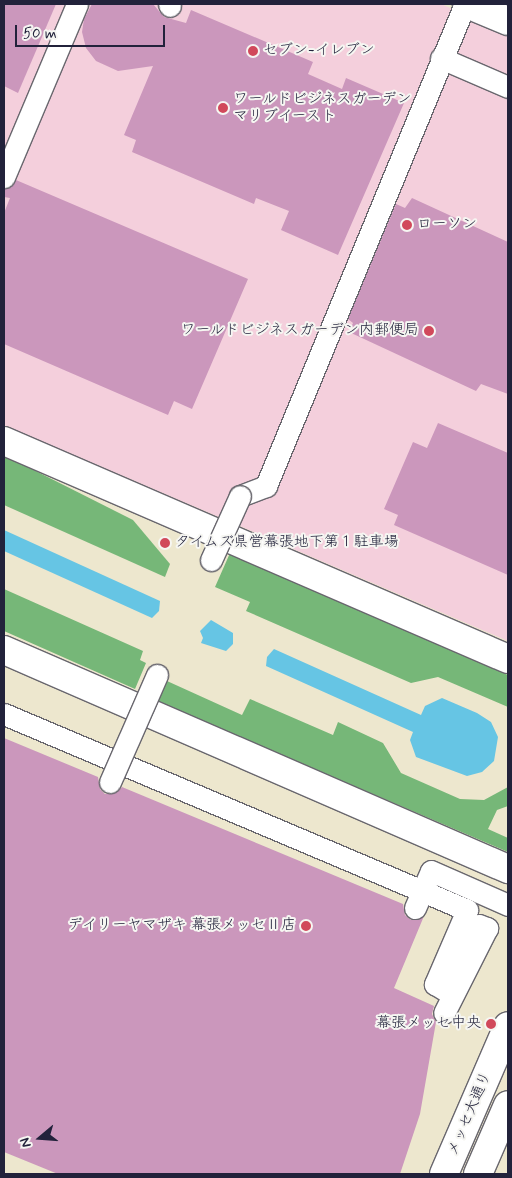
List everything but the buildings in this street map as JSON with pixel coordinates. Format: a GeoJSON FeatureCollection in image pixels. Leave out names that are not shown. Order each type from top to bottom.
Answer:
{"type":"FeatureCollection","features":[{"type":"Feature","properties":{"kind":"street"},"geometry":{"type":"LineString","coordinates":[[4,177],[77,4]]}},
{"type":"Feature","properties":{"kind":"street"},"geometry":{"type":"LineString","coordinates":[[212,560],[240,496],[266,486],[441,58],[466,4],[508,21]]}},
{"type":"Feature","properties":{"kind":"street"},"geometry":{"type":"LineString","coordinates":[[441,58],[508,87]]}},
{"type":"Feature","properties":{"kind":"street"},"geometry":{"type":"LineString","coordinates":[[4,441],[508,658]]}},
{"type":"Feature","properties":{"kind":"street"},"geometry":{"type":"LineString","coordinates":[[4,650],[508,869]]}},
{"type":"Feature","properties":{"kind":"street"},"geometry":{"type":"LineString","coordinates":[[110,782],[157,675]]}},
{"type":"Feature","properties":{"kind":"street"},"geometry":{"type":"LineString","coordinates":[[4,714],[119,761],[419,900],[467,910],[434,984],[445,990],[479,924],[487,928],[444,1013]]}},
{"type":"Feature","properties":{"kind":"street"},"geometry":{"type":"LineString","coordinates":[[419,900],[431,871],[508,905]]}},
{"type":"Feature","properties":{"kind":"street","name":"メッセ大通り"},"geometry":{"type":"LineString","coordinates":[[444,1174],[508,1026]]}},
{"type":"Feature","properties":{"kind":"street","name":"メッセ大通り"},"geometry":{"type":"LineString","coordinates":[[478,1174],[508,1105]]}},
{"type":"Feature","properties":{"kind":"shaded area"},"geometry":{"type":"Polygon","coordinates":[[[4,4],[441,4],[508,33],[508,641],[4,425],[4,4]]]}},
{"type":"Feature","properties":{"kind":"green space"},"geometry":{"type":"Polygon","coordinates":[[[4,455],[133,520],[170,564],[165,577],[4,505],[4,455]]]}},
{"type":"Feature","properties":{"kind":"green space"},"geometry":{"type":"Polygon","coordinates":[[[230,553],[508,675],[508,707],[438,677],[411,683],[246,611],[250,602],[215,587],[230,553]]]}},
{"type":"Feature","properties":{"kind":"green space"},"geometry":{"type":"Polygon","coordinates":[[[4,589],[143,651],[140,660],[146,663],[135,689],[4,631],[4,589]]]}},
{"type":"Feature","properties":{"kind":"green space"},"geometry":{"type":"Polygon","coordinates":[[[167,681],[242,715],[250,699],[333,735],[338,722],[383,743],[401,773],[460,799],[484,800],[508,787],[508,806],[497,810],[488,829],[508,838],[508,852],[156,701],[167,681]]]}},
{"type":"Feature","properties":{"kind":"water"},"geometry":{"type":"Polygon","coordinates":[[[4,530],[160,601],[159,611],[152,618],[4,551],[4,530]]]}},
{"type":"Feature","properties":{"kind":"water"},"geometry":{"type":"Polygon","coordinates":[[[211,620],[233,633],[233,644],[226,651],[201,643],[203,638],[200,631],[211,620]]]}},
{"type":"Feature","properties":{"kind":"water"},"geometry":{"type":"Polygon","coordinates":[[[274,649],[421,715],[425,706],[442,698],[477,713],[491,722],[498,737],[494,761],[482,772],[467,776],[416,757],[410,740],[413,732],[266,666],[267,657],[274,649]]]}},
{"type":"Feature","properties":{"kind":"place","name":"セブン-イレブン"},"geometry":{"type":"Point","coordinates":[253,51]}},
{"type":"Feature","properties":{"kind":"place","name":"ワールドビジネスガーデン マリブイースト"},"geometry":{"type":"Point","coordinates":[223,108]}},
{"type":"Feature","properties":{"kind":"place","name":"ローソン"},"geometry":{"type":"Point","coordinates":[407,225]}},
{"type":"Feature","properties":{"kind":"place","name":"ワールドビジネスガーデン内郵便局"},"geometry":{"type":"Point","coordinates":[429,331]}},
{"type":"Feature","properties":{"kind":"place","name":"タイムズ県営幕張地下第１駐車場"},"geometry":{"type":"Point","coordinates":[165,543]}},
{"type":"Feature","properties":{"kind":"place","name":"デイリーヤマザキ 幕張メッセⅡ店"},"geometry":{"type":"Point","coordinates":[306,926]}},
{"type":"Feature","properties":{"kind":"place","name":"幕張メッセ中央"},"geometry":{"type":"Point","coordinates":[491,1024]}}]}
